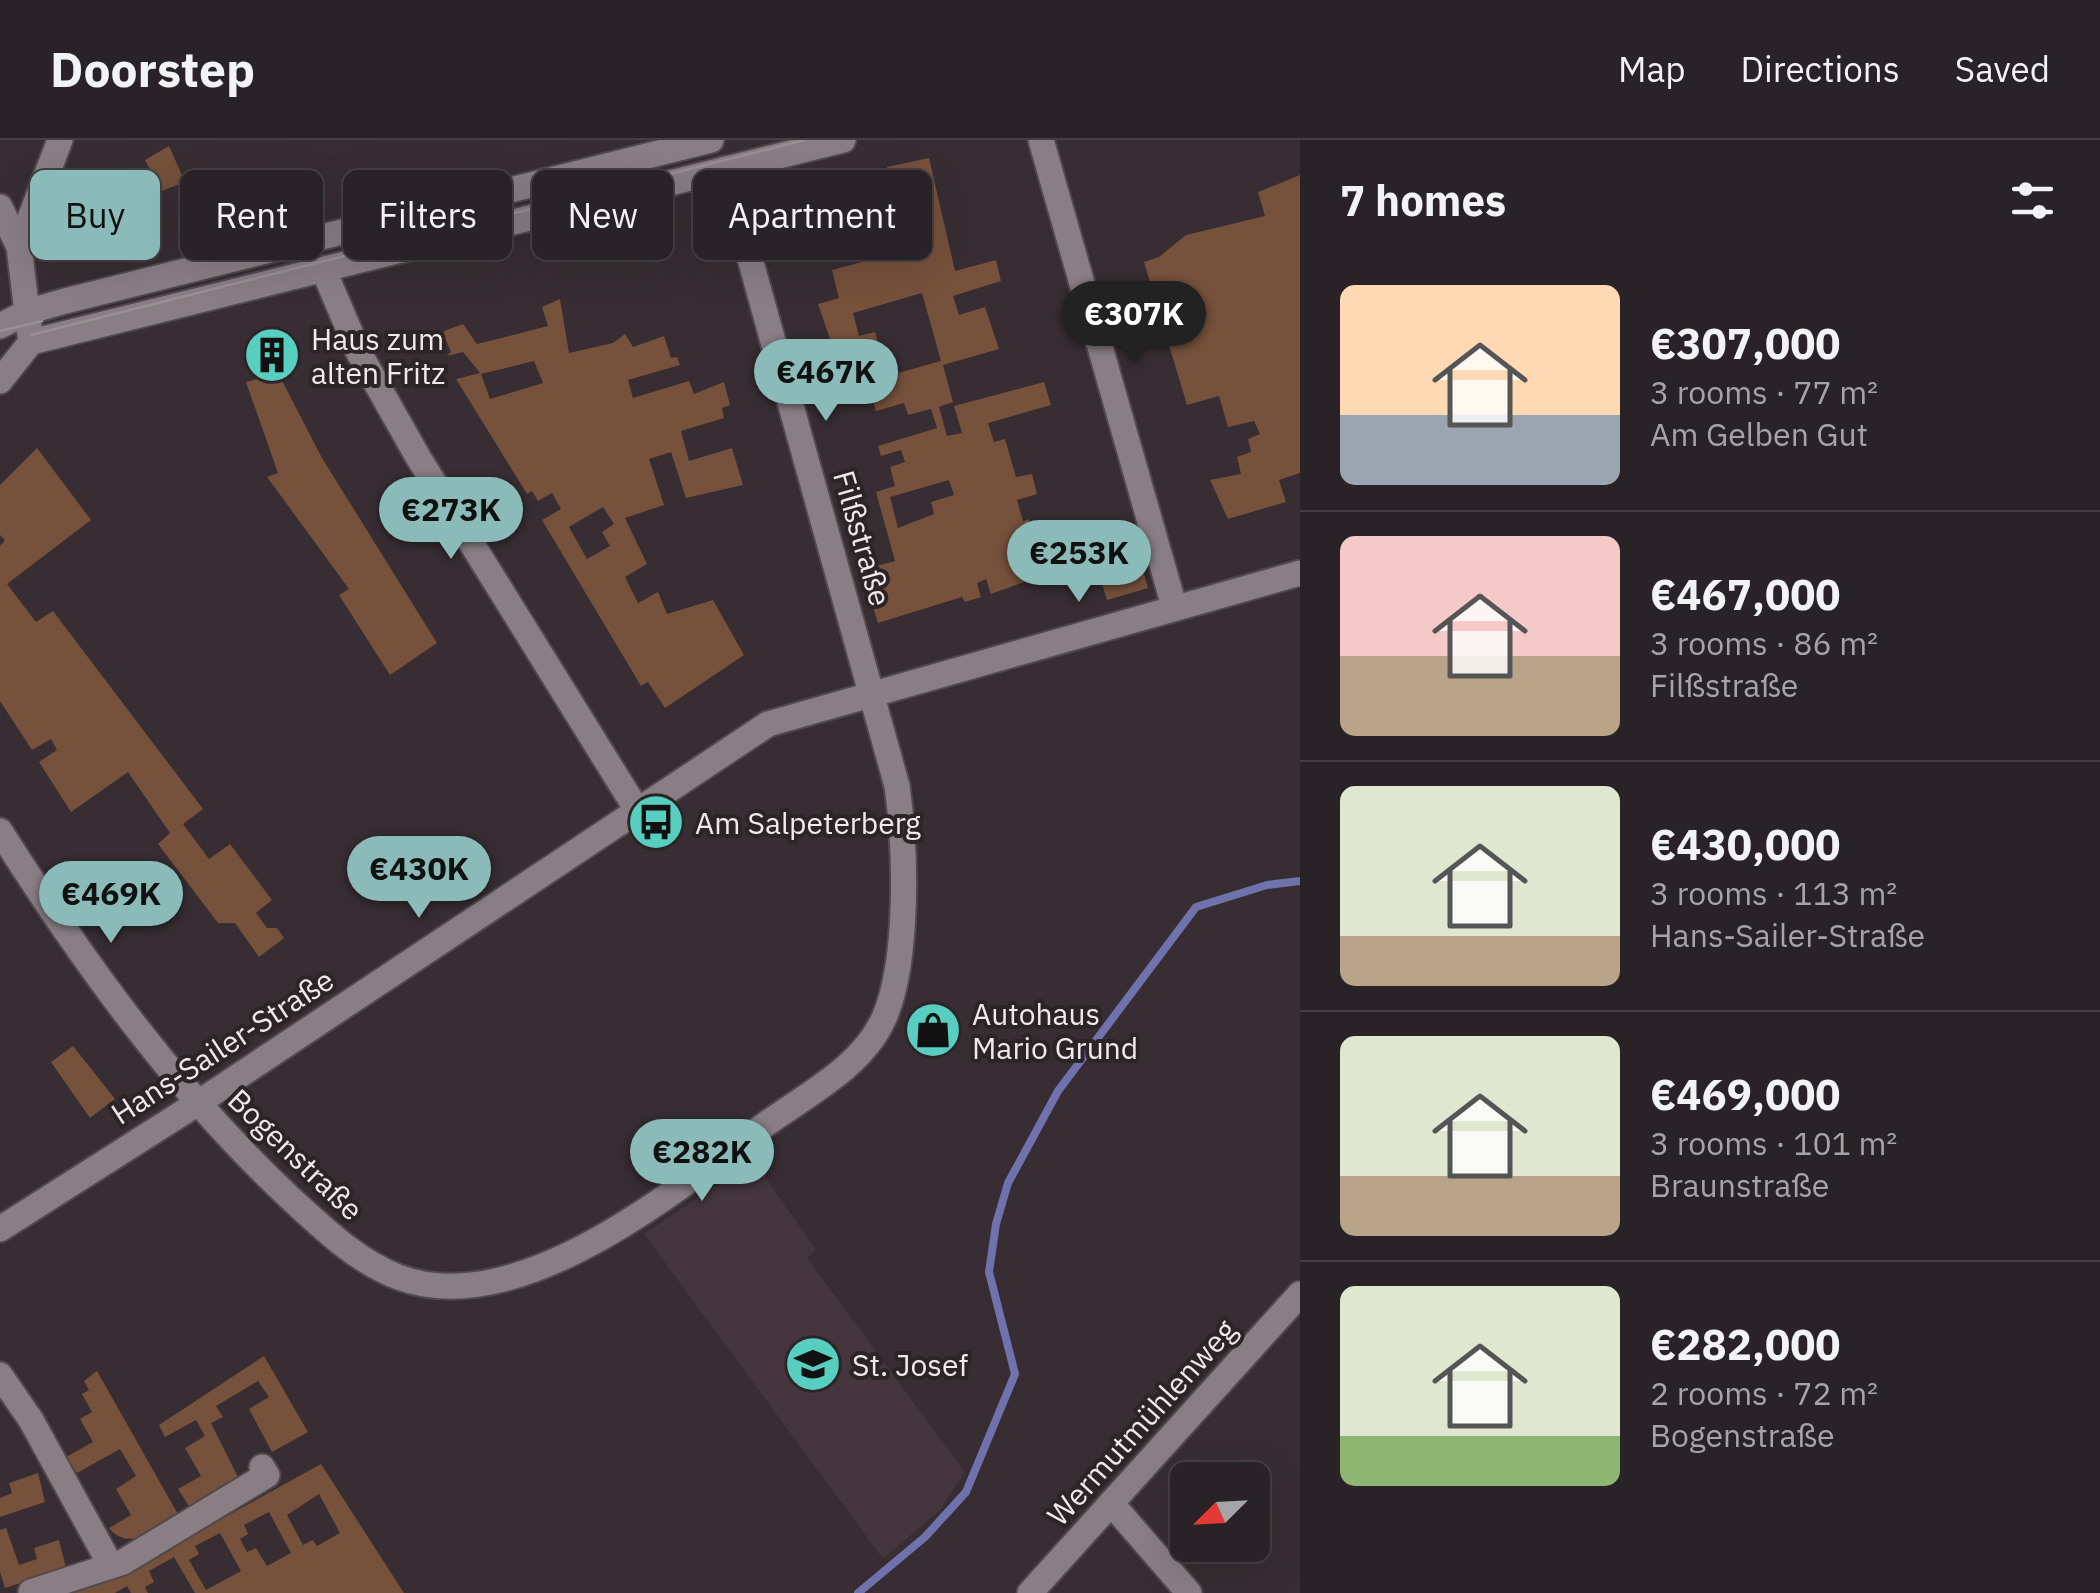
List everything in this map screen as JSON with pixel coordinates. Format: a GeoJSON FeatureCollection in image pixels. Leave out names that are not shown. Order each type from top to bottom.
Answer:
{"type":"FeatureCollection","features":[{"type":"Feature","properties":{"kind":"street"},"geometry":{"type":"LineString","coordinates":[[19,247],[60,140]]}},
{"type":"Feature","properties":{"kind":"street"},"geometry":{"type":"LineString","coordinates":[[0,326],[27,312],[712,140]]}},
{"type":"Feature","properties":{"kind":"street"},"geometry":{"type":"LineString","coordinates":[[0,381],[31,342],[843,140]]}},
{"type":"Feature","properties":{"kind":"street"},"geometry":{"type":"LineString","coordinates":[[1042,140],[1174,606]]}},
{"type":"Feature","properties":{"kind":"street","name":"Filßstraße"},"geometry":{"type":"LineString","coordinates":[[725,169],[874,693]]}},
{"type":"Feature","properties":{"kind":"street"},"geometry":{"type":"LineString","coordinates":[[0,207],[19,247],[31,342]]}},
{"type":"Feature","properties":{"kind":"street"},"geometry":{"type":"LineString","coordinates":[[324,270],[358,351],[418,457],[637,810]]}},
{"type":"Feature","properties":{"kind":"street","name":"Hans-Sailer-Straße"},"geometry":{"type":"LineString","coordinates":[[0,1229],[198,1104],[768,724],[1300,573]]}},
{"type":"Feature","properties":{"kind":"street","name":"Bogenstraße"},"geometry":{"type":"LineString","coordinates":[[0,831],[60,925],[223,1135],[334,1239],[397,1276],[428,1286],[496,1279],[536,1268],[610,1232],[861,1055],[884,1018],[894,979],[906,844],[874,693]]}},
{"type":"Feature","properties":{"kind":"street","name":"Wermutmühlenweg"},"geometry":{"type":"LineString","coordinates":[[1030,1593],[1300,1294]]}},
{"type":"Feature","properties":{"kind":"street"},"geometry":{"type":"LineString","coordinates":[[0,1375],[31,1420],[111,1566]]}},
{"type":"Feature","properties":{"kind":"street"},"geometry":{"type":"LineString","coordinates":[[31,1592],[111,1566],[267,1475],[262,1467]]}},
{"type":"Feature","properties":{"kind":"street"},"geometry":{"type":"LineString","coordinates":[[1111,1503],[1189,1593]]}},
{"type":"Feature","properties":{"kind":"shaded area"},"geometry":{"type":"Polygon","coordinates":[[[169,146],[180,171],[180,184],[162,191],[160,170],[150,170],[145,160],[169,146]]]}},
{"type":"Feature","properties":{"kind":"shaded area"},"geometry":{"type":"Polygon","coordinates":[[[929,158],[932,170],[887,167],[929,158]]]}},
{"type":"Feature","properties":{"kind":"shaded area"},"geometry":{"type":"Polygon","coordinates":[[[932,171],[955,271],[996,260],[1001,281],[953,296],[959,315],[985,307],[999,349],[943,365],[953,402],[939,407],[947,436],[962,433],[954,406],[1044,382],[1051,405],[988,423],[994,442],[1005,439],[1016,477],[1032,474],[1037,494],[1017,500],[1023,521],[1029,519],[1046,574],[991,594],[986,579],[977,583],[981,597],[965,602],[962,597],[878,623],[861,570],[895,561],[876,492],[895,486],[890,467],[905,462],[901,450],[881,456],[878,446],[937,428],[931,409],[908,415],[904,403],[876,411],[867,382],[846,386],[818,304],[839,298],[832,270],[866,261],[932,260],[932,171]],[[922,293],[853,313],[859,336],[875,332],[887,376],[941,361],[922,293]],[[949,480],[890,497],[898,528],[934,514],[931,502],[954,495],[949,480]]]}},
{"type":"Feature","properties":{"kind":"shaded area"},"geometry":{"type":"Polygon","coordinates":[[[1300,175],[1300,473],[1279,480],[1286,502],[1228,519],[1210,480],[1241,474],[1237,457],[1251,452],[1248,439],[1260,434],[1254,421],[1228,427],[1219,396],[1187,405],[1144,262],[1159,257],[1186,235],[1265,216],[1258,192],[1300,175]]]}},
{"type":"Feature","properties":{"kind":"shaded area"},"geometry":{"type":"Polygon","coordinates":[[[560,299],[569,353],[613,343],[625,334],[633,347],[664,336],[671,358],[677,357],[680,365],[628,380],[633,398],[689,381],[694,394],[724,382],[730,405],[722,408],[724,418],[681,431],[689,461],[732,448],[743,485],[686,498],[671,452],[649,459],[664,505],[625,518],[647,564],[625,577],[638,603],[658,592],[667,614],[713,600],[744,655],[665,708],[648,682],[641,686],[542,520],[561,509],[552,493],[538,501],[532,491],[527,494],[456,379],[480,373],[463,352],[447,356],[451,352],[446,340],[440,342],[444,331],[463,324],[477,344],[548,326],[542,307],[560,299]],[[534,361],[481,374],[490,399],[543,383],[534,361]],[[603,507],[569,527],[587,559],[610,546],[602,532],[614,524],[603,507]]]}},
{"type":"Feature","properties":{"kind":"shaded area"},"geometry":{"type":"Polygon","coordinates":[[[278,373],[322,458],[437,643],[390,675],[339,595],[349,589],[267,477],[278,473],[246,382],[278,373]]]}},
{"type":"Feature","properties":{"kind":"shaded area"},"geometry":{"type":"Polygon","coordinates":[[[37,448],[91,520],[7,584],[36,622],[53,611],[203,809],[183,824],[209,859],[230,844],[272,900],[256,913],[267,928],[277,928],[284,938],[259,957],[235,923],[218,923],[158,844],[170,833],[128,772],[71,812],[39,762],[57,750],[51,739],[32,750],[0,701],[0,546],[5,540],[0,535],[0,485],[37,448]]]}},
{"type":"Feature","properties":{"kind":"shaded area"},"geometry":{"type":"Polygon","coordinates":[[[1138,554],[1148,588],[1107,600],[1096,565],[1138,554]]]}},
{"type":"Feature","properties":{"kind":"shaded area"},"geometry":{"type":"Polygon","coordinates":[[[73,1046],[115,1099],[90,1118],[51,1062],[73,1046]]]}},
{"type":"Feature","properties":{"kind":"shaded area","name":"St. Josef"},"geometry":{"type":"Polygon","coordinates":[[[753,1160],[816,1250],[807,1258],[965,1472],[939,1511],[883,1559],[644,1234],[753,1160]]]}},
{"type":"Feature","properties":{"kind":"shaded area"},"geometry":{"type":"Polygon","coordinates":[[[264,1356],[308,1432],[272,1452],[249,1409],[269,1397],[258,1381],[216,1406],[223,1417],[211,1423],[240,1481],[192,1511],[178,1489],[201,1476],[185,1448],[205,1436],[196,1420],[165,1437],[159,1425],[264,1356]]]}},
{"type":"Feature","properties":{"kind":"shaded area"},"geometry":{"type":"Polygon","coordinates":[[[97,1371],[179,1516],[144,1536],[125,1538],[109,1528],[131,1515],[116,1489],[136,1476],[120,1449],[77,1473],[66,1457],[93,1442],[80,1419],[92,1412],[82,1394],[89,1390],[84,1381],[97,1371]]]}},
{"type":"Feature","properties":{"kind":"shaded area"},"geometry":{"type":"Polygon","coordinates":[[[321,1464],[404,1593],[195,1593],[174,1557],[149,1571],[154,1582],[145,1587],[148,1593],[131,1593],[127,1586],[115,1593],[60,1593],[144,1562],[321,1464]],[[319,1494],[287,1515],[303,1545],[313,1540],[317,1546],[340,1533],[319,1494]],[[269,1512],[244,1525],[248,1534],[240,1539],[247,1552],[256,1548],[267,1566],[291,1553],[269,1512]],[[220,1533],[195,1546],[199,1554],[189,1560],[206,1590],[241,1571],[220,1533]]]}},
{"type":"Feature","properties":{"kind":"shaded area"},"geometry":{"type":"Polygon","coordinates":[[[38,1473],[45,1502],[0,1517],[0,1498],[12,1493],[9,1483],[38,1473]]]}},
{"type":"Feature","properties":{"kind":"shaded area"},"geometry":{"type":"Polygon","coordinates":[[[6,1528],[19,1565],[37,1559],[34,1548],[59,1540],[66,1568],[5,1588],[0,1572],[0,1530],[6,1528]]]}},
{"type":"Feature","properties":{"kind":"waterway"},"geometry":{"type":"LineString","coordinates":[[858,1593],[925,1537],[966,1492],[1015,1374],[989,1272],[996,1224],[1008,1183],[1058,1091],[1196,907],[1267,885],[1300,881]]}},
{"type":"Feature","properties":{"kind":"tram line"},"geometry":{"type":"LineString","coordinates":[[31,335],[805,140]]}},
{"type":"Feature","properties":{"kind":"tram line"},"geometry":{"type":"LineString","coordinates":[[0,331],[42,321]]}},
{"type":"Feature","properties":{"kind":"place","name":"Haus zum alten Fritz"},"geometry":{"type":"Point","coordinates":[272,355]}},
{"type":"Feature","properties":{"kind":"place","name":"Am Salpeterberg"},"geometry":{"type":"Point","coordinates":[656,822]}},
{"type":"Feature","properties":{"kind":"place","name":"Autohaus Mario Grund"},"geometry":{"type":"Point","coordinates":[933,1030]}},
{"type":"Feature","properties":{"kind":"place","name":"St. Josef"},"geometry":{"type":"Point","coordinates":[813,1364]}}]}
